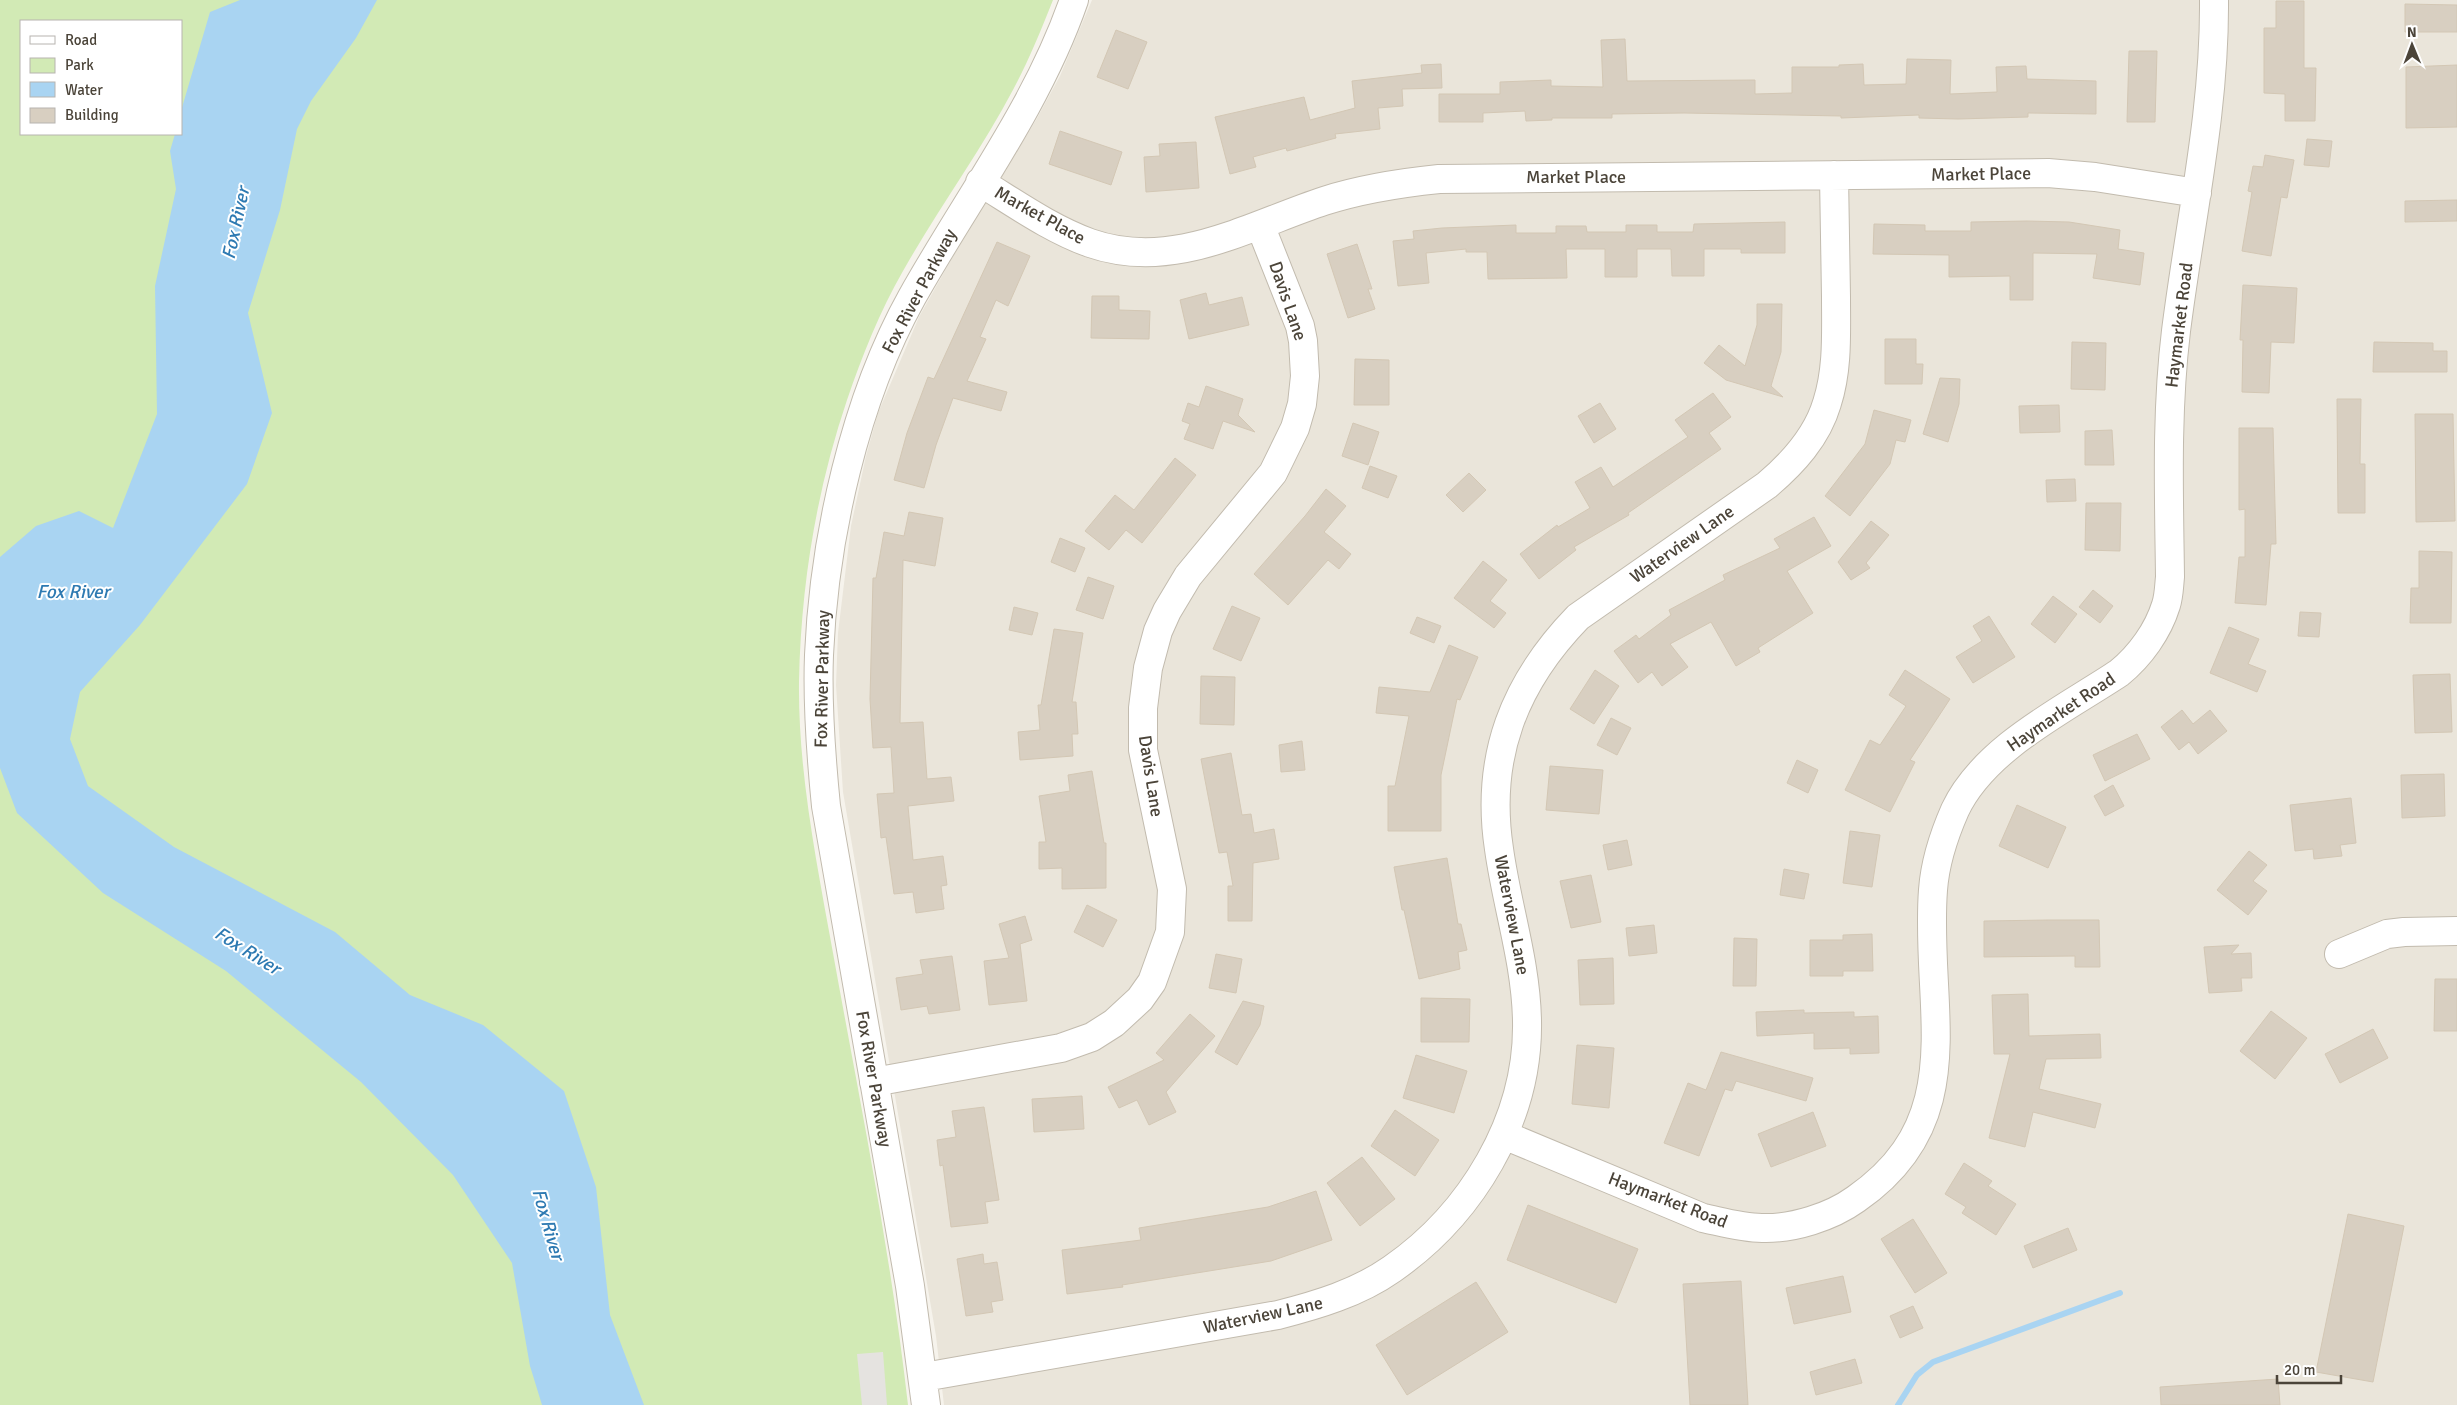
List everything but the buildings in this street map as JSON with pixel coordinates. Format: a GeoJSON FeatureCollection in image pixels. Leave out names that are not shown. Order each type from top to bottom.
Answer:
{"type":"FeatureCollection","features":[{"type":"Feature","properties":{"kind":"street","name":"Fox River Parkway"},"geometry":{"type":"LineString","coordinates":[[926,1405],[924,1377],[826,806],[819,724],[819,656],[824,584],[840,498],[860,422],[884,357],[911,299],[1039,80],[1074,0]]}},
{"type":"Feature","properties":{"kind":"street","name":"Haymarket Road"},"geometry":{"type":"LineString","coordinates":[[1504,1135],[1703,1218],[1733,1225],[1763,1228],[1800,1223],[1848,1205],[1870,1189],[1892,1169],[1910,1144],[1920,1126],[1930,1096],[1936,1066],[1933,889],[1938,855],[1956,808],[1975,780],[2003,751],[2119,673],[2133,661],[2152,635],[2166,605],[2170,577],[2170,379],[2208,120],[2215,49],[2214,0]]}},
{"type":"Feature","properties":{"kind":"street","name":"Market Place"},"geometry":{"type":"LineString","coordinates":[[980,182],[1057,229],[1091,243],[1121,250],[1171,251],[1205,245],[1324,201],[1372,188],[1439,179],[2048,173],[2095,177],[2197,193]]}},
{"type":"Feature","properties":{"kind":"street","name":"Waterview Lane"},"geometry":{"type":"LineString","coordinates":[[924,1377],[1278,1315],[1317,1305],[1340,1296],[1391,1270],[1442,1227],[1484,1174],[1504,1135],[1513,1110],[1526,1053],[1527,1022],[1524,978],[1499,849],[1495,804],[1498,769],[1505,732],[1531,674],[1554,642],[1578,617],[1767,485],[1805,447],[1827,404],[1834,376],[1836,343],[1834,175]]}},
{"type":"Feature","properties":{"kind":"street","name":"Davis Lane"},"geometry":{"type":"LineString","coordinates":[[874,1082],[1061,1048],[1092,1037],[1114,1023],[1140,999],[1152,982],[1170,932],[1172,889],[1143,750],[1142,708],[1148,668],[1158,631],[1167,611],[1194,568],[1273,473],[1295,428],[1302,404],[1306,376],[1302,334],[1260,225]]}},
{"type":"Feature","properties":{"kind":"street"},"geometry":{"type":"LineString","coordinates":[[2339,954],[2388,934],[2457,931]]}},
{"type":"Feature","properties":{"kind":"shaded area"},"geometry":{"type":"Polygon","coordinates":[[[1092,0],[2457,0],[2457,1405],[944,1405],[936,1336],[843,792],[836,685],[838,633],[851,526],[866,456],[878,413],[919,317],[965,235],[1036,120],[1060,76],[1092,0]]]}},
{"type":"Feature","properties":{"kind":"shaded area"},"geometry":{"type":"Polygon","coordinates":[[[883,1352],[887,1405],[862,1405],[857,1354],[883,1352]]]}},
{"type":"Feature","properties":{"kind":"green space"},"geometry":{"type":"Polygon","coordinates":[[[0,0],[1053,0],[1030,56],[1014,88],[988,134],[903,271],[865,350],[847,400],[827,469],[812,539],[803,610],[799,682],[805,784],[821,886],[884,1235],[908,1405],[0,1405],[0,0]]]}},
{"type":"Feature","properties":{"kind":"water","name":"Fox River"},"geometry":{"type":"Polygon","coordinates":[[[240,0],[377,0],[356,38],[311,101],[297,129],[280,210],[248,313],[272,413],[247,484],[140,625],[80,692],[70,739],[88,786],[174,847],[335,932],[410,995],[483,1025],[564,1091],[596,1187],[610,1315],[644,1405],[542,1405],[530,1366],[512,1263],[453,1175],[361,1082],[226,971],[103,893],[17,813],[0,768],[0,557],[36,526],[79,511],[113,528],[157,414],[155,286],[176,189],[170,151],[175,135],[182,135],[182,108],[210,12],[240,0]]]}},
{"type":"Feature","properties":{"kind":"waterway"},"geometry":{"type":"LineString","coordinates":[[1898,1405],[1917,1375],[1933,1362],[2120,1293]]}}]}
